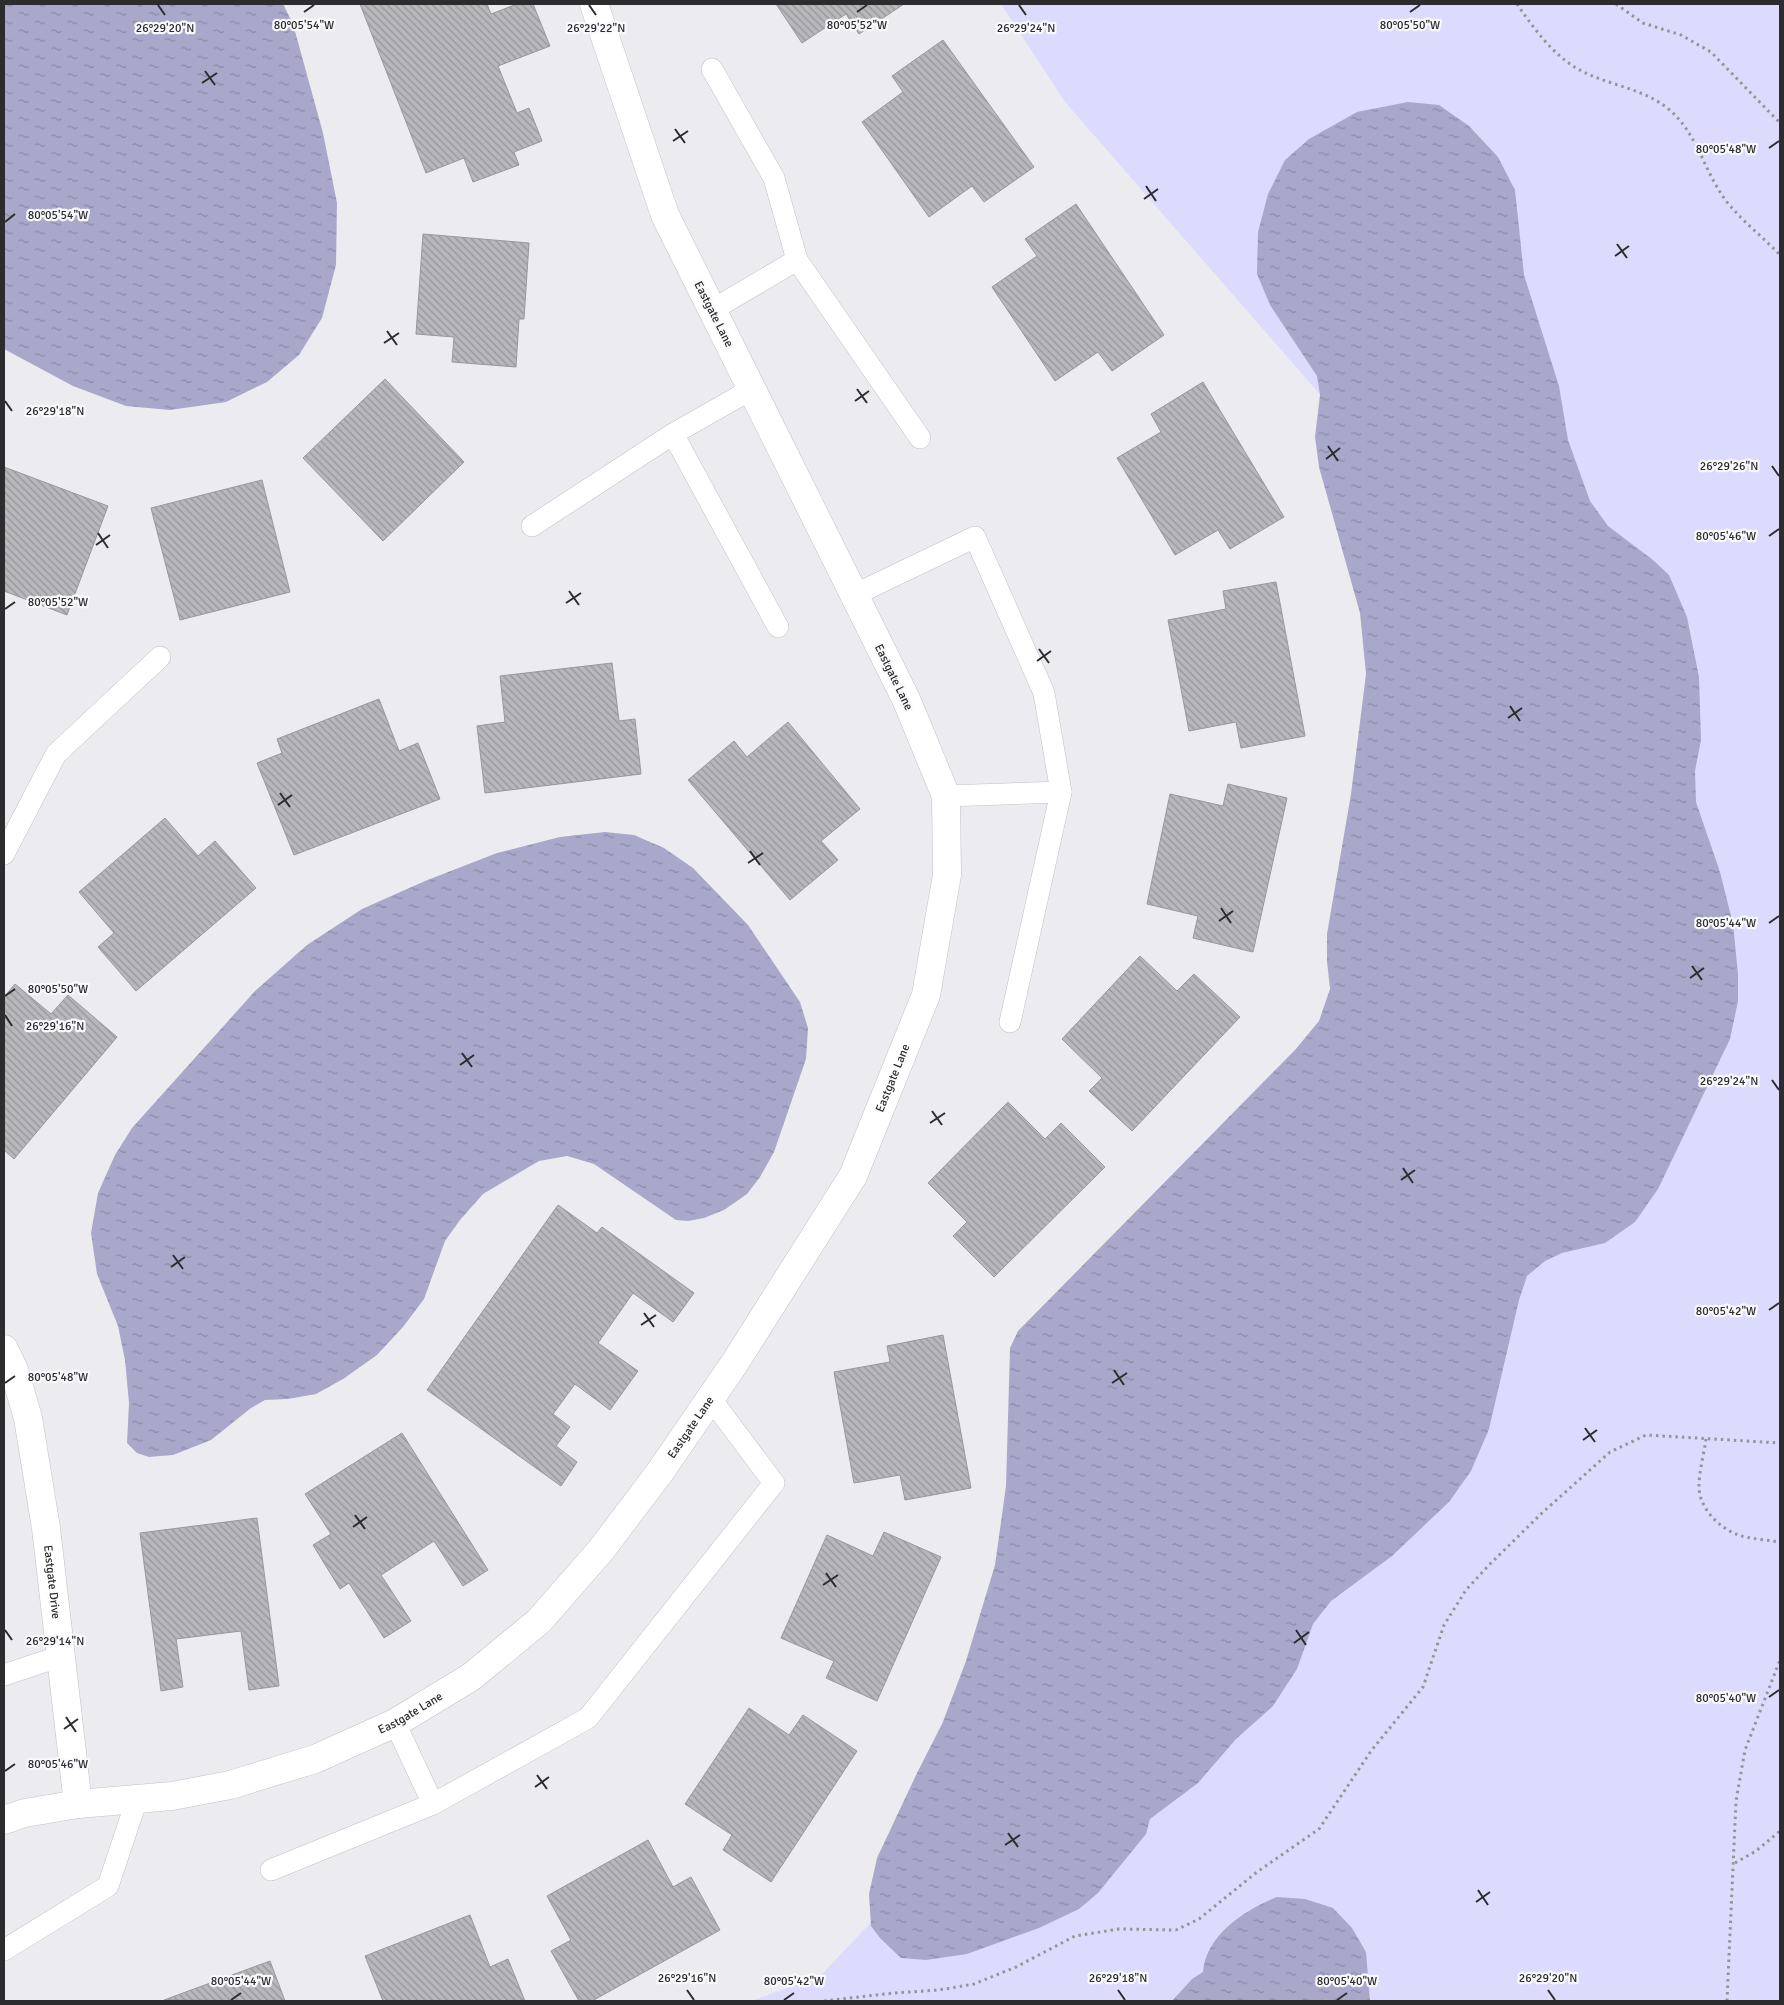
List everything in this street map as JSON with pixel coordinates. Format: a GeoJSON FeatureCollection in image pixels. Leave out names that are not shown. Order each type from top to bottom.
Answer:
{"type":"FeatureCollection","features":[{"type":"Feature","properties":{"kind":"street","name":"Eastgate Lane"},"geometry":{"type":"LineString","coordinates":[[78,1804],[172,1796],[230,1785],[315,1759],[396,1723],[471,1677],[539,1621],[600,1550],[660,1472],[710,1399],[853,1176],[926,995],[947,875],[946,796],[906,699],[665,216],[594,4]]}},
{"type":"Feature","properties":{"kind":"street","name":"Eastgate Drive"},"geometry":{"type":"LineString","coordinates":[[4,1349],[14,1370],[28,1418],[46,1528],[78,1804]]}},
{"type":"Feature","properties":{"kind":"street"},"geometry":{"type":"LineString","coordinates":[[4,1820],[25,1813],[78,1804]]}},
{"type":"Feature","properties":{"kind":"lane"},"geometry":{"type":"LineString","coordinates":[[712,70],[774,178],[797,260],[920,438]]}},
{"type":"Feature","properties":{"kind":"lane"},"geometry":{"type":"LineString","coordinates":[[712,310],[797,260]]}},
{"type":"Feature","properties":{"kind":"lane"},"geometry":{"type":"LineString","coordinates":[[532,526],[673,434],[752,390]]}},
{"type":"Feature","properties":{"kind":"lane"},"geometry":{"type":"LineString","coordinates":[[673,434],[778,627]]}},
{"type":"Feature","properties":{"kind":"lane"},"geometry":{"type":"LineString","coordinates":[[854,595],[975,537],[1044,693],[1061,792],[1010,1022]]}},
{"type":"Feature","properties":{"kind":"lane"},"geometry":{"type":"LineString","coordinates":[[4,854],[56,754],[160,657]]}},
{"type":"Feature","properties":{"kind":"lane"},"geometry":{"type":"LineString","coordinates":[[946,796],[1061,792]]}},
{"type":"Feature","properties":{"kind":"lane"},"geometry":{"type":"LineString","coordinates":[[271,1870],[433,1804],[588,1718],[774,1483],[710,1399]]}},
{"type":"Feature","properties":{"kind":"lane"},"geometry":{"type":"LineString","coordinates":[[4,1675],[61,1656]]}},
{"type":"Feature","properties":{"kind":"lane"},"geometry":{"type":"LineString","coordinates":[[396,1723],[433,1804]]}},
{"type":"Feature","properties":{"kind":"lane"},"geometry":{"type":"LineString","coordinates":[[4,1950],[108,1886],[137,1799]]}},
{"type":"Feature","properties":{"kind":"path"},"geometry":{"type":"LineString","coordinates":[[1517,4],[1552,48],[1573,66],[1639,92],[1665,106],[1683,122],[1726,200],[1746,223],[1780,256]]}},
{"type":"Feature","properties":{"kind":"path"},"geometry":{"type":"LineString","coordinates":[[1616,4],[1643,23],[1681,35],[1711,52],[1780,123]]}},
{"type":"Feature","properties":{"kind":"path"},"geometry":{"type":"LineString","coordinates":[[824,2001],[894,1992],[939,1990],[974,1984],[1016,1967],[1075,1936],[1119,1929],[1176,1930],[1199,1919],[1257,1872],[1318,1829],[1372,1751],[1423,1687],[1444,1625],[1466,1590],[1488,1565],[1542,1513],[1610,1452],[1646,1436],[1780,1442]]}},
{"type":"Feature","properties":{"kind":"path"},"geometry":{"type":"LineString","coordinates":[[1706,1439],[1699,1487],[1702,1503],[1713,1519],[1723,1528],[1739,1535],[1780,1542]]}},
{"type":"Feature","properties":{"kind":"path"},"geometry":{"type":"LineString","coordinates":[[1727,2001],[1736,1802],[1745,1750],[1780,1660]]}},
{"type":"Feature","properties":{"kind":"path"},"geometry":{"type":"LineString","coordinates":[[1734,1863],[1756,1851],[1780,1830]]}},
{"type":"Feature","properties":{"kind":"shaded area"},"geometry":{"type":"Polygon","coordinates":[[[1001,4],[1780,4],[1780,2001],[751,2001],[819,1977],[1425,1341],[1398,484],[1065,102],[1001,4]]]}},
{"type":"Feature","properties":{"kind":"water"},"geometry":{"type":"Polygon","coordinates":[[[4,4],[283,4],[293,24],[323,133],[337,203],[336,265],[322,318],[299,355],[267,382],[226,402],[170,410],[126,406],[73,386],[4,349],[4,4]]]}},
{"type":"Feature","properties":{"kind":"water"},"geometry":{"type":"Polygon","coordinates":[[[1408,102],[1439,105],[1469,126],[1498,157],[1515,190],[1524,275],[1559,386],[1568,440],[1590,501],[1608,526],[1653,560],[1669,575],[1687,617],[1699,677],[1701,740],[1695,771],[1696,802],[1720,872],[1733,924],[1738,974],[1738,1001],[1730,1039],[1658,1189],[1635,1222],[1605,1243],[1562,1253],[1545,1261],[1527,1276],[1519,1300],[1489,1429],[1471,1471],[1449,1502],[1392,1556],[1331,1601],[1313,1624],[1297,1669],[1273,1706],[1236,1739],[1198,1783],[1150,1819],[1146,1834],[1098,1893],[1079,1909],[1039,1928],[967,1954],[926,1960],[901,1958],[880,1938],[871,1926],[869,1894],[877,1858],[942,1724],[966,1661],[995,1565],[1006,1486],[1010,1348],[1018,1331],[1295,1050],[1319,1021],[1330,989],[1327,934],[1351,794],[1366,674],[1360,613],[1319,467],[1315,437],[1320,395],[1317,376],[1270,305],[1257,274],[1258,232],[1268,194],[1285,160],[1309,139],[1357,112],[1408,102]]]}},
{"type":"Feature","properties":{"kind":"water"},"geometry":{"type":"Polygon","coordinates":[[[605,832],[634,835],[664,848],[693,868],[748,925],[800,1002],[808,1028],[806,1059],[774,1152],[760,1177],[747,1194],[724,1210],[704,1218],[688,1221],[676,1220],[594,1164],[567,1156],[539,1161],[483,1194],[460,1220],[445,1241],[424,1299],[403,1327],[377,1355],[343,1379],[316,1394],[288,1399],[265,1400],[251,1408],[211,1440],[173,1455],[149,1457],[137,1453],[127,1443],[129,1403],[125,1360],[118,1326],[97,1274],[91,1233],[98,1193],[115,1155],[132,1128],[255,991],[307,945],[362,909],[425,881],[497,853],[560,837],[605,832]]]}},
{"type":"Feature","properties":{"kind":"water"},"geometry":{"type":"Polygon","coordinates":[[[1277,1897],[1305,1899],[1333,1908],[1352,1928],[1366,1952],[1370,2001],[1172,2001],[1192,1979],[1203,1972],[1211,1946],[1219,1935],[1252,1909],[1277,1897]]]}},
{"type":"Feature","properties":{"kind":"building"},"geometry":{"type":"Polygon","coordinates":[[[360,4],[487,4],[491,14],[517,4],[533,4],[550,46],[498,66],[517,113],[529,108],[542,141],[514,152],[519,165],[473,182],[464,158],[426,173],[360,4]]]}},
{"type":"Feature","properties":{"kind":"building"},"geometry":{"type":"Polygon","coordinates":[[[776,4],[904,4],[859,34],[846,14],[802,43],[776,4]]]}},
{"type":"Feature","properties":{"kind":"building"},"geometry":{"type":"Polygon","coordinates":[[[943,40],[1034,167],[984,202],[972,186],[929,217],[862,122],[903,92],[892,76],[943,40]]]}},
{"type":"Feature","properties":{"kind":"building"},"geometry":{"type":"Polygon","coordinates":[[[1076,204],[1164,335],[1112,371],[1098,352],[1055,381],[992,287],[1037,256],[1025,239],[1076,204]]]}},
{"type":"Feature","properties":{"kind":"building"},"geometry":{"type":"Polygon","coordinates":[[[423,234],[529,243],[524,319],[519,319],[516,367],[452,362],[454,337],[416,334],[423,234]]]}},
{"type":"Feature","properties":{"kind":"building"},"geometry":{"type":"Polygon","coordinates":[[[385,379],[464,462],[383,541],[303,458],[385,379]]]}},
{"type":"Feature","properties":{"kind":"building"},"geometry":{"type":"Polygon","coordinates":[[[1203,382],[1284,517],[1230,549],[1218,530],[1175,555],[1117,458],[1161,432],[1151,414],[1203,382]]]}},
{"type":"Feature","properties":{"kind":"building"},"geometry":{"type":"Polygon","coordinates":[[[4,467],[108,506],[67,615],[4,591],[4,467]]]}},
{"type":"Feature","properties":{"kind":"building"},"geometry":{"type":"Polygon","coordinates":[[[262,480],[290,592],[180,620],[151,508],[262,480]]]}},
{"type":"Feature","properties":{"kind":"building"},"geometry":{"type":"Polygon","coordinates":[[[1276,582],[1305,736],[1241,748],[1236,722],[1189,731],[1168,620],[1226,609],[1223,591],[1276,582]]]}},
{"type":"Feature","properties":{"kind":"building"},"geometry":{"type":"Polygon","coordinates":[[[612,663],[619,721],[635,719],[641,774],[485,793],[477,726],[505,722],[500,676],[612,663]]]}},
{"type":"Feature","properties":{"kind":"building"},"geometry":{"type":"Polygon","coordinates":[[[379,699],[399,751],[418,743],[440,799],[294,855],[257,763],[282,753],[277,739],[379,699]]]}},
{"type":"Feature","properties":{"kind":"building"},"geometry":{"type":"Polygon","coordinates":[[[788,722],[860,809],[821,841],[838,860],[790,900],[688,780],[734,741],[747,757],[788,722]]]}},
{"type":"Feature","properties":{"kind":"building"},"geometry":{"type":"Polygon","coordinates":[[[1228,784],[1287,798],[1253,952],[1193,938],[1198,916],[1147,904],[1170,794],[1223,806],[1228,784]]]}},
{"type":"Feature","properties":{"kind":"building"},"geometry":{"type":"Polygon","coordinates":[[[165,818],[198,856],[215,841],[256,888],[136,991],[98,947],[114,933],[79,892],[165,818]]]}},
{"type":"Feature","properties":{"kind":"building"},"geometry":{"type":"Polygon","coordinates":[[[1140,956],[1177,991],[1194,974],[1240,1017],[1132,1131],[1089,1091],[1102,1078],[1062,1039],[1140,956]]]}},
{"type":"Feature","properties":{"kind":"building"},"geometry":{"type":"Polygon","coordinates":[[[15,984],[51,1014],[68,995],[117,1037],[14,1159],[4,1150],[4,997],[15,984]]]}},
{"type":"Feature","properties":{"kind":"building"},"geometry":{"type":"Polygon","coordinates":[[[1008,1102],[1045,1139],[1061,1123],[1105,1167],[994,1277],[953,1236],[967,1222],[928,1183],[1008,1102]]]}},
{"type":"Feature","properties":{"kind":"building"},"geometry":{"type":"Polygon","coordinates":[[[558,1205],[597,1233],[602,1227],[694,1293],[673,1322],[633,1293],[598,1343],[638,1371],[610,1410],[575,1384],[553,1414],[570,1427],[556,1446],[577,1462],[561,1486],[427,1390],[558,1205]]]}},
{"type":"Feature","properties":{"kind":"building"},"geometry":{"type":"Polygon","coordinates":[[[943,1335],[971,1488],[905,1500],[900,1475],[854,1483],[834,1372],[890,1362],[887,1346],[943,1335]]]}},
{"type":"Feature","properties":{"kind":"building"},"geometry":{"type":"Polygon","coordinates":[[[402,1433],[488,1570],[463,1586],[434,1541],[381,1575],[411,1621],[384,1638],[349,1583],[340,1589],[313,1545],[331,1534],[305,1494],[402,1433]]]}},
{"type":"Feature","properties":{"kind":"building"},"geometry":{"type":"Polygon","coordinates":[[[257,1518],[279,1686],[249,1690],[241,1631],[176,1639],[183,1687],[161,1691],[140,1533],[257,1518]]]}},
{"type":"Feature","properties":{"kind":"building"},"geometry":{"type":"Polygon","coordinates":[[[884,1532],[941,1557],[877,1701],[826,1678],[834,1661],[781,1638],[827,1535],[873,1556],[884,1532]]]}},
{"type":"Feature","properties":{"kind":"building"},"geometry":{"type":"Polygon","coordinates":[[[749,1708],[789,1735],[803,1715],[857,1751],[771,1882],[723,1850],[732,1835],[685,1804],[749,1708]]]}},
{"type":"Feature","properties":{"kind":"building"},"geometry":{"type":"Polygon","coordinates":[[[648,1840],[673,1887],[691,1877],[720,1930],[592,2001],[579,2001],[551,1951],[571,1940],[547,1896],[648,1840]]]}},
{"type":"Feature","properties":{"kind":"building"},"geometry":{"type":"Polygon","coordinates":[[[470,1915],[490,1967],[508,1959],[525,2001],[383,2001],[365,1956],[470,1915]]]}},
{"type":"Feature","properties":{"kind":"building"},"geometry":{"type":"Polygon","coordinates":[[[270,1961],[285,2001],[164,2000],[270,1961]]]}}]}
